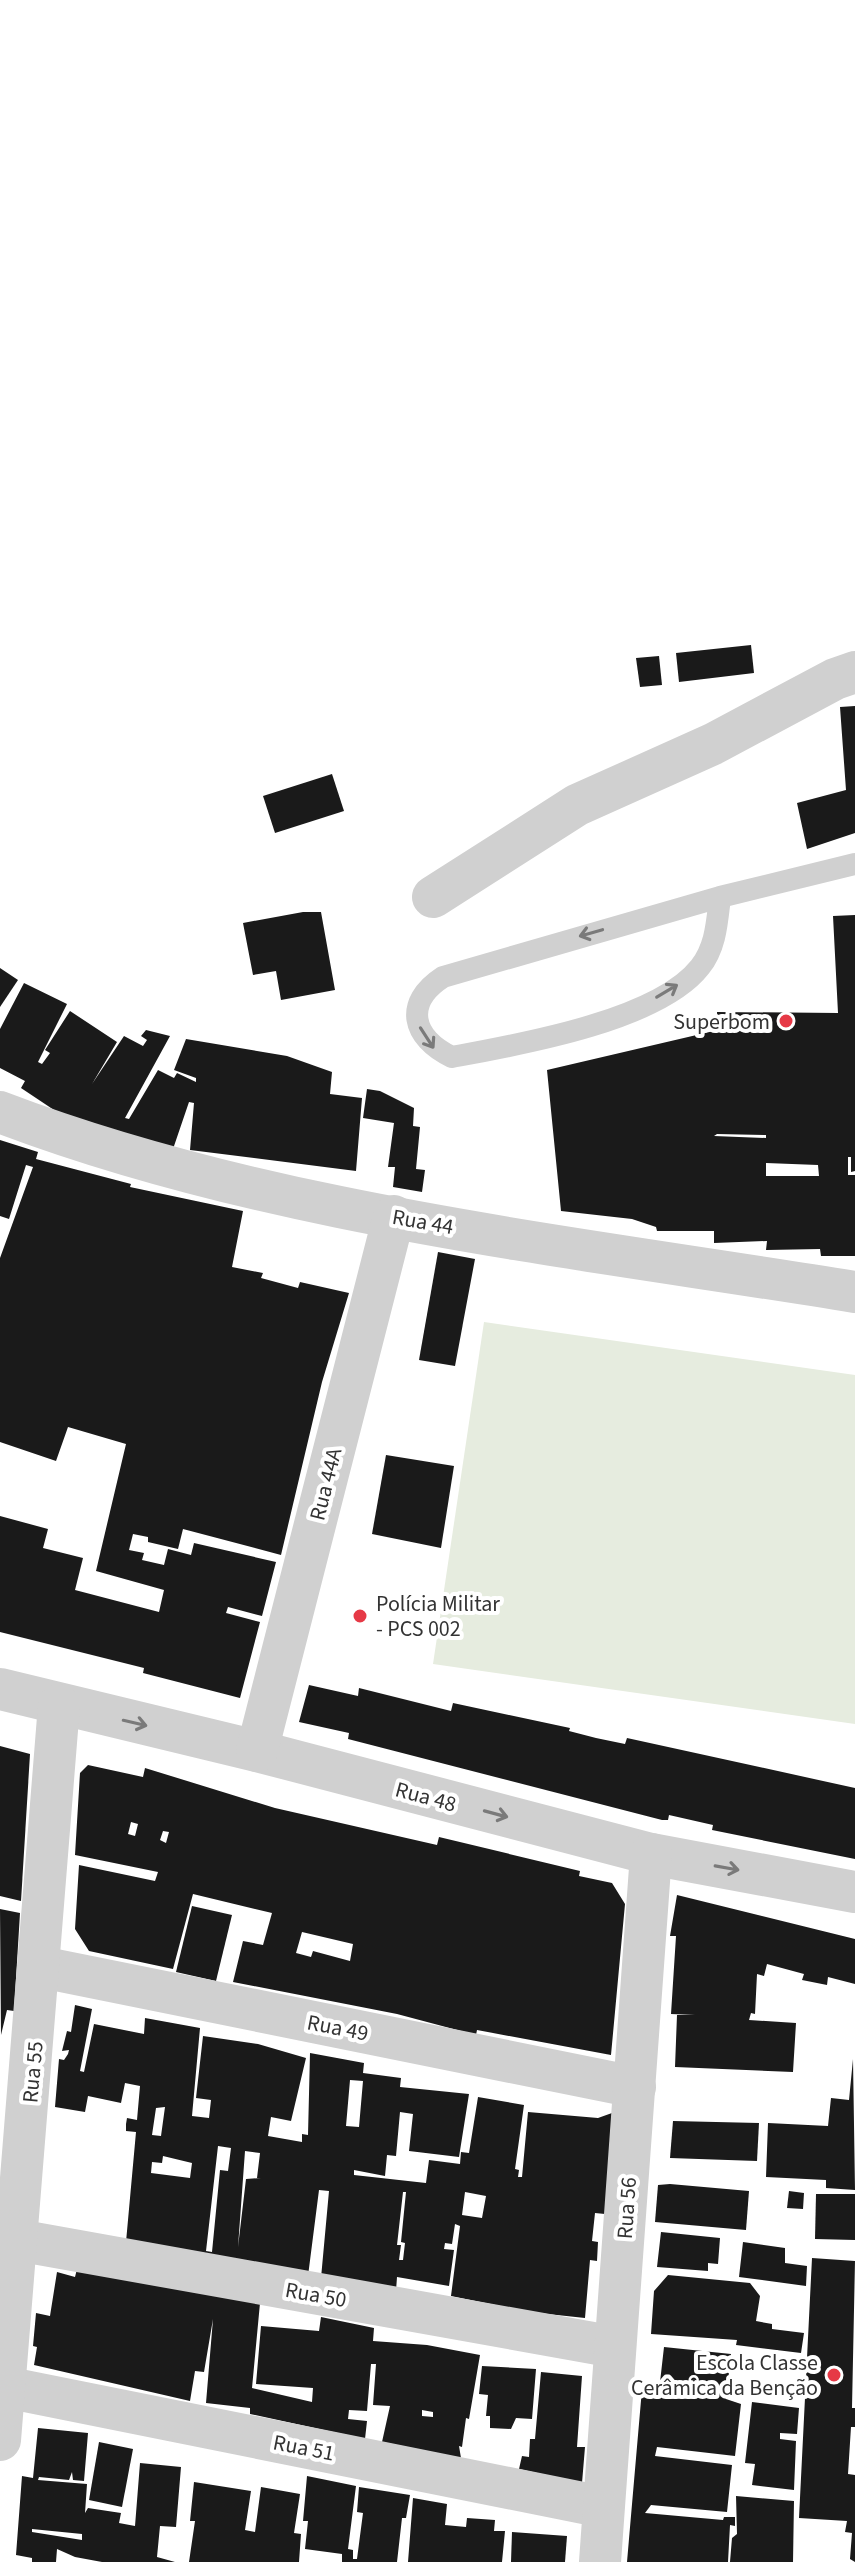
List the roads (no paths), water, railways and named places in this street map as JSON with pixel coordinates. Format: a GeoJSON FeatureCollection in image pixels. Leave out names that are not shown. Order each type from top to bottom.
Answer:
{"type":"FeatureCollection","features":[{"type":"Feature","properties":{"kind":"street"},"geometry":{"type":"LineString","coordinates":[[433,897],[577,805],[713,744],[835,679],[855,672]]}},
{"type":"Feature","properties":{"kind":"street","name":"Rua 44"},"geometry":{"type":"LineString","coordinates":[[0,1112],[193,1173],[394,1216],[855,1292]]}},
{"type":"Feature","properties":{"kind":"street","name":"Rua 44A"},"geometry":{"type":"LineString","coordinates":[[257,1751],[394,1216]]}},
{"type":"Feature","properties":{"kind":"street","name":"Rua 48"},"geometry":{"type":"LineString","coordinates":[[0,1689],[257,1751],[651,1854],[855,1892]]}},
{"type":"Feature","properties":{"kind":"street","name":"Rua 55"},"geometry":{"type":"LineString","coordinates":[[0,2440],[41,1967],[59,1705]]}},
{"type":"Feature","properties":{"kind":"street","name":"Rua 56"},"geometry":{"type":"LineString","coordinates":[[600,2562],[651,1854]]}},
{"type":"Feature","properties":{"kind":"street","name":"Rua 49"},"geometry":{"type":"LineString","coordinates":[[41,1967],[635,2087]]}},
{"type":"Feature","properties":{"kind":"street","name":"Rua 50"},"geometry":{"type":"LineString","coordinates":[[17,2240],[615,2347]]}},
{"type":"Feature","properties":{"kind":"street","name":"Rua 51"},"geometry":{"type":"LineString","coordinates":[[5,2387],[603,2507]]}},
{"type":"Feature","properties":{"kind":"lane"},"geometry":{"type":"LineString","coordinates":[[720,897],[715,939],[699,968],[670,991],[613,1019],[452,1057],[434,1049],[420,1032],[416,1007],[424,989],[443,977],[720,897],[855,864]]}},
{"type":"Feature","properties":{"kind":"place","name":"Superbom"},"geometry":{"type":"Point","coordinates":[786,1021]}},
{"type":"Feature","properties":{"kind":"place","name":"Polícia Militar - PCS 002"},"geometry":{"type":"Point","coordinates":[360,1616]}},
{"type":"Feature","properties":{"kind":"place","name":"Escola Classe Cerâmica da Benção"},"geometry":{"type":"Point","coordinates":[834,2375]}}]}
